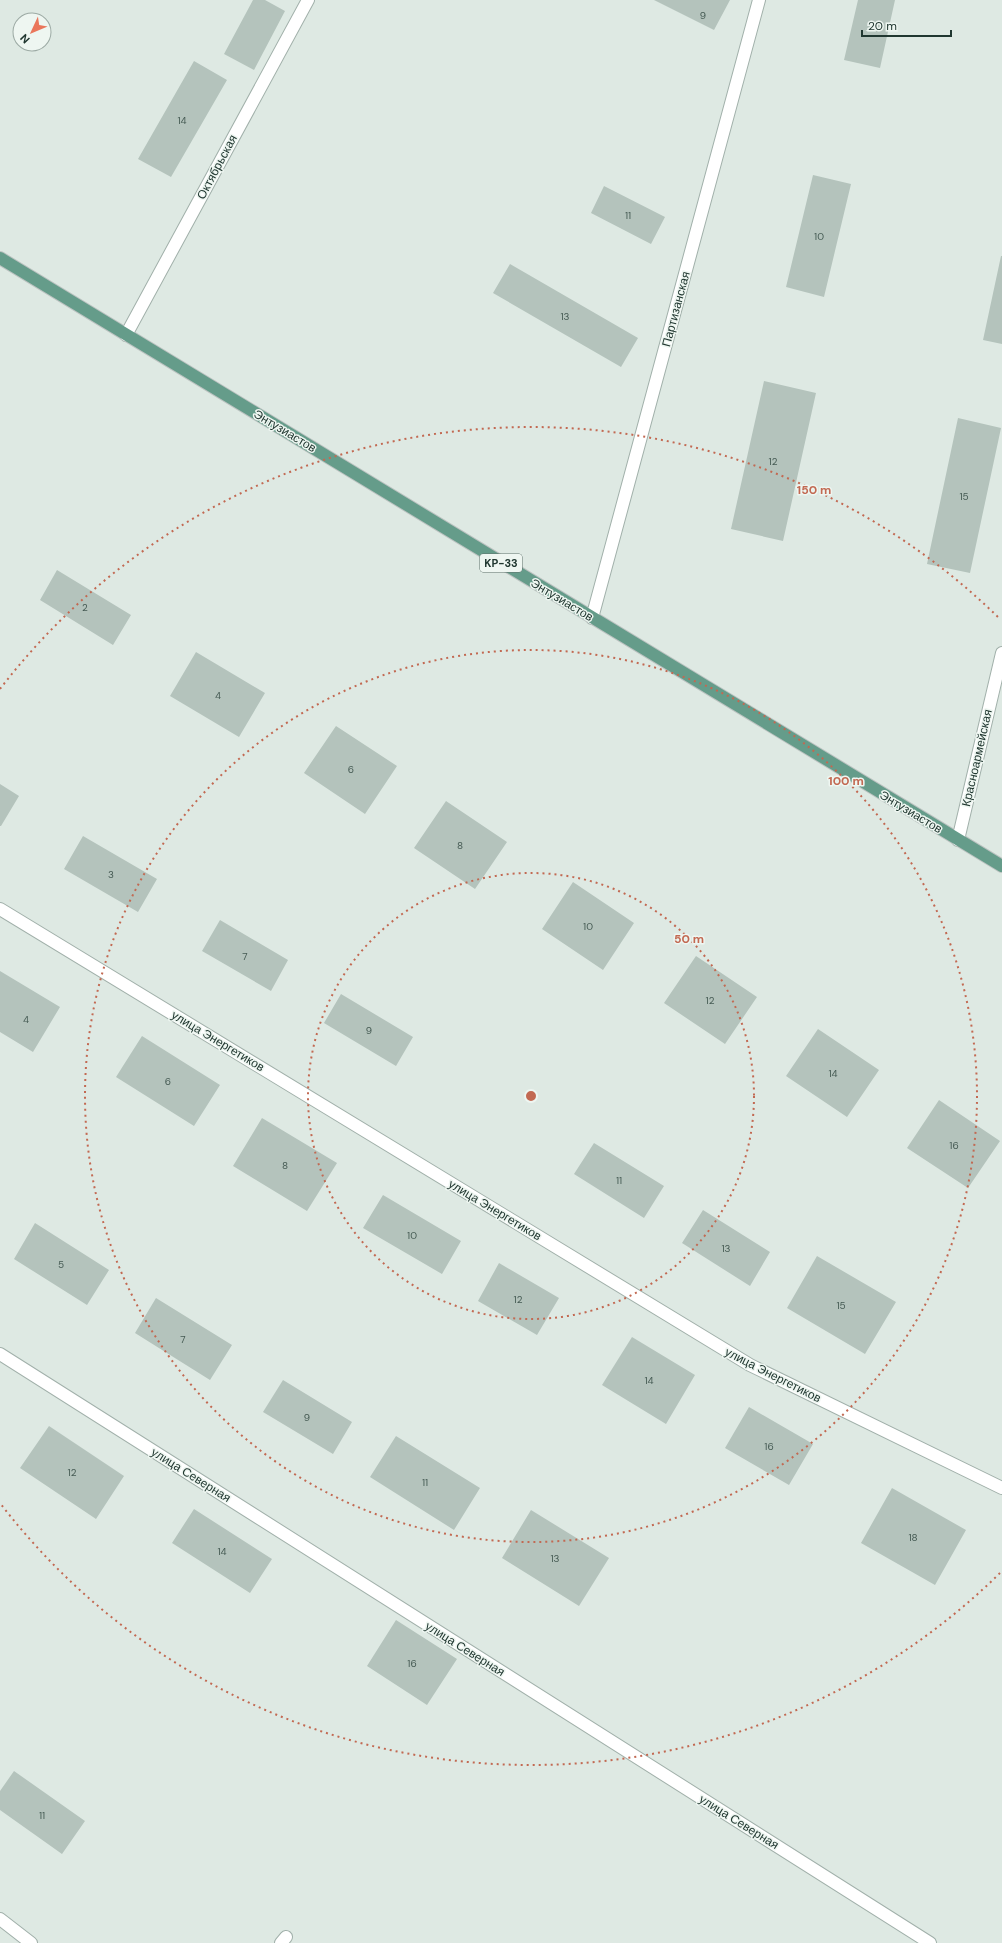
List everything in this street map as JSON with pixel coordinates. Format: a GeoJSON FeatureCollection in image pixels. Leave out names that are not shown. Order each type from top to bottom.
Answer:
{"type":"FeatureCollection","features":[{"type":"Feature","properties":{"kind":"main road","name":"Энтузиастов"},"geometry":{"type":"LineString","coordinates":[[0,258],[1002,866]]}},
{"type":"Feature","properties":{"kind":"street","name":"Октябрьская"},"geometry":{"type":"LineString","coordinates":[[126,335],[308,0]]}},
{"type":"Feature","properties":{"kind":"street","name":"Партизанская"},"geometry":{"type":"LineString","coordinates":[[592,618],[759,0]]}},
{"type":"Feature","properties":{"kind":"street","name":"Красноармейская"},"geometry":{"type":"LineString","coordinates":[[958,840],[1002,653]]}},
{"type":"Feature","properties":{"kind":"street","name":"улица Энергетиков"},"geometry":{"type":"LineString","coordinates":[[0,909],[750,1365],[1002,1488]]}},
{"type":"Feature","properties":{"kind":"street","name":"улица Северная"},"geometry":{"type":"LineString","coordinates":[[0,1354],[930,1943]]}},
{"type":"Feature","properties":{"kind":"street"},"geometry":{"type":"LineString","coordinates":[[0,1919],[31,1943]]}},
{"type":"Feature","properties":{"kind":"building"},"geometry":{"type":"Polygon","coordinates":[[[253,0],[265,0],[285,11],[254,70],[224,54],[253,0]]]}},
{"type":"Feature","properties":{"kind":"building"},"geometry":{"type":"Polygon","coordinates":[[[654,0],[730,0],[714,30],[654,0]]]}},
{"type":"Feature","properties":{"kind":"building"},"geometry":{"type":"Polygon","coordinates":[[[858,0],[895,0],[880,68],[844,60],[858,0]]]}},
{"type":"Feature","properties":{"kind":"building"},"geometry":{"type":"Polygon","coordinates":[[[194,61],[227,80],[171,177],[138,159],[194,61]]]}},
{"type":"Feature","properties":{"kind":"building"},"geometry":{"type":"Polygon","coordinates":[[[813,175],[851,184],[824,297],[786,287],[813,175]]]}},
{"type":"Feature","properties":{"kind":"building"},"geometry":{"type":"Polygon","coordinates":[[[604,186],[665,217],[651,244],[591,213],[604,186]]]}},
{"type":"Feature","properties":{"kind":"building"},"geometry":{"type":"Polygon","coordinates":[[[1002,256],[1002,344],[983,340],[1002,256]]]}},
{"type":"Feature","properties":{"kind":"building"},"geometry":{"type":"Polygon","coordinates":[[[510,264],[638,338],[621,367],[493,293],[510,264]]]}},
{"type":"Feature","properties":{"kind":"building"},"geometry":{"type":"Polygon","coordinates":[[[764,381],[816,393],[783,541],[731,529],[764,381]]]}},
{"type":"Feature","properties":{"kind":"building"},"geometry":{"type":"Polygon","coordinates":[[[958,418],[1001,428],[970,573],[927,564],[958,418]]]}},
{"type":"Feature","properties":{"kind":"building"},"geometry":{"type":"Polygon","coordinates":[[[57,570],[131,615],[113,645],[40,600],[57,570]]]}},
{"type":"Feature","properties":{"kind":"building"},"geometry":{"type":"Polygon","coordinates":[[[196,652],[265,693],[239,737],[170,696],[196,652]]]}},
{"type":"Feature","properties":{"kind":"building"},"geometry":{"type":"Polygon","coordinates":[[[336,726],[397,766],[365,814],[304,773],[336,726]]]}},
{"type":"Feature","properties":{"kind":"building"},"geometry":{"type":"Polygon","coordinates":[[[0,784],[19,796],[1,826],[0,826],[0,784]]]}},
{"type":"Feature","properties":{"kind":"building"},"geometry":{"type":"Polygon","coordinates":[[[446,801],[507,842],[475,889],[414,848],[446,801]]]}},
{"type":"Feature","properties":{"kind":"building"},"geometry":{"type":"Polygon","coordinates":[[[83,836],[157,879],[138,912],[64,869],[83,836]]]}},
{"type":"Feature","properties":{"kind":"building"},"geometry":{"type":"Polygon","coordinates":[[[573,882],[634,923],[603,970],[542,929],[573,882]]]}},
{"type":"Feature","properties":{"kind":"building"},"geometry":{"type":"Polygon","coordinates":[[[220,920],[288,960],[271,991],[202,951],[220,920]]]}},
{"type":"Feature","properties":{"kind":"building"},"geometry":{"type":"Polygon","coordinates":[[[696,956],[757,997],[725,1044],[664,1003],[696,956]]]}},
{"type":"Feature","properties":{"kind":"building"},"geometry":{"type":"Polygon","coordinates":[[[0,971],[60,1007],[33,1052],[0,1032],[0,971]]]}},
{"type":"Feature","properties":{"kind":"building"},"geometry":{"type":"Polygon","coordinates":[[[341,994],[413,1037],[396,1066],[324,1023],[341,994]]]}},
{"type":"Feature","properties":{"kind":"building"},"geometry":{"type":"Polygon","coordinates":[[[818,1029],[879,1070],[847,1117],[786,1076],[818,1029]]]}},
{"type":"Feature","properties":{"kind":"building"},"geometry":{"type":"Polygon","coordinates":[[[142,1036],[220,1085],[194,1126],[116,1077],[142,1036]]]}},
{"type":"Feature","properties":{"kind":"building"},"geometry":{"type":"Polygon","coordinates":[[[939,1100],[1000,1141],[968,1188],[907,1148],[939,1100]]]}},
{"type":"Feature","properties":{"kind":"building"},"geometry":{"type":"Polygon","coordinates":[[[262,1118],[337,1163],[307,1211],[233,1166],[262,1118]]]}},
{"type":"Feature","properties":{"kind":"building"},"geometry":{"type":"Polygon","coordinates":[[[594,1143],[664,1186],[644,1218],[574,1174],[594,1143]]]}},
{"type":"Feature","properties":{"kind":"building"},"geometry":{"type":"Polygon","coordinates":[[[383,1195],[461,1241],[442,1274],[363,1228],[383,1195]]]}},
{"type":"Feature","properties":{"kind":"building"},"geometry":{"type":"Polygon","coordinates":[[[703,1210],[770,1252],[750,1286],[682,1243],[703,1210]]]}},
{"type":"Feature","properties":{"kind":"building"},"geometry":{"type":"Polygon","coordinates":[[[35,1223],[109,1270],[87,1305],[14,1259],[35,1223]]]}},
{"type":"Feature","properties":{"kind":"building"},"geometry":{"type":"Polygon","coordinates":[[[817,1256],[896,1302],[865,1354],[787,1308],[817,1256]]]}},
{"type":"Feature","properties":{"kind":"building"},"geometry":{"type":"Polygon","coordinates":[[[499,1263],[559,1298],[537,1335],[478,1301],[499,1263]]]}},
{"type":"Feature","properties":{"kind":"building"},"geometry":{"type":"Polygon","coordinates":[[[156,1298],[232,1345],[210,1380],[135,1333],[156,1298]]]}},
{"type":"Feature","properties":{"kind":"building"},"geometry":{"type":"Polygon","coordinates":[[[632,1337],[695,1375],[666,1424],[602,1385],[632,1337]]]}},
{"type":"Feature","properties":{"kind":"building"},"geometry":{"type":"Polygon","coordinates":[[[283,1380],[352,1422],[333,1454],[263,1412],[283,1380]]]}},
{"type":"Feature","properties":{"kind":"building"},"geometry":{"type":"Polygon","coordinates":[[[749,1407],[813,1444],[789,1485],[725,1448],[749,1407]]]}},
{"type":"Feature","properties":{"kind":"building"},"geometry":{"type":"Polygon","coordinates":[[[49,1426],[124,1476],[96,1519],[20,1468],[49,1426]]]}},
{"type":"Feature","properties":{"kind":"building"},"geometry":{"type":"Polygon","coordinates":[[[396,1436],[480,1488],[454,1530],[370,1477],[396,1436]]]}},
{"type":"Feature","properties":{"kind":"building"},"geometry":{"type":"Polygon","coordinates":[[[892,1488],[966,1530],[935,1585],[861,1543],[892,1488]]]}},
{"type":"Feature","properties":{"kind":"building"},"geometry":{"type":"Polygon","coordinates":[[[194,1509],[272,1559],[250,1593],[172,1543],[194,1509]]]}},
{"type":"Feature","properties":{"kind":"building"},"geometry":{"type":"Polygon","coordinates":[[[531,1510],[609,1558],[579,1606],[502,1558],[531,1510]]]}},
{"type":"Feature","properties":{"kind":"building"},"geometry":{"type":"Polygon","coordinates":[[[396,1620],[457,1659],[427,1705],[367,1666],[396,1620]]]}},
{"type":"Feature","properties":{"kind":"building"},"geometry":{"type":"Polygon","coordinates":[[[14,1771],[85,1821],[62,1854],[0,1810],[0,1791],[14,1771]]]}}]}
